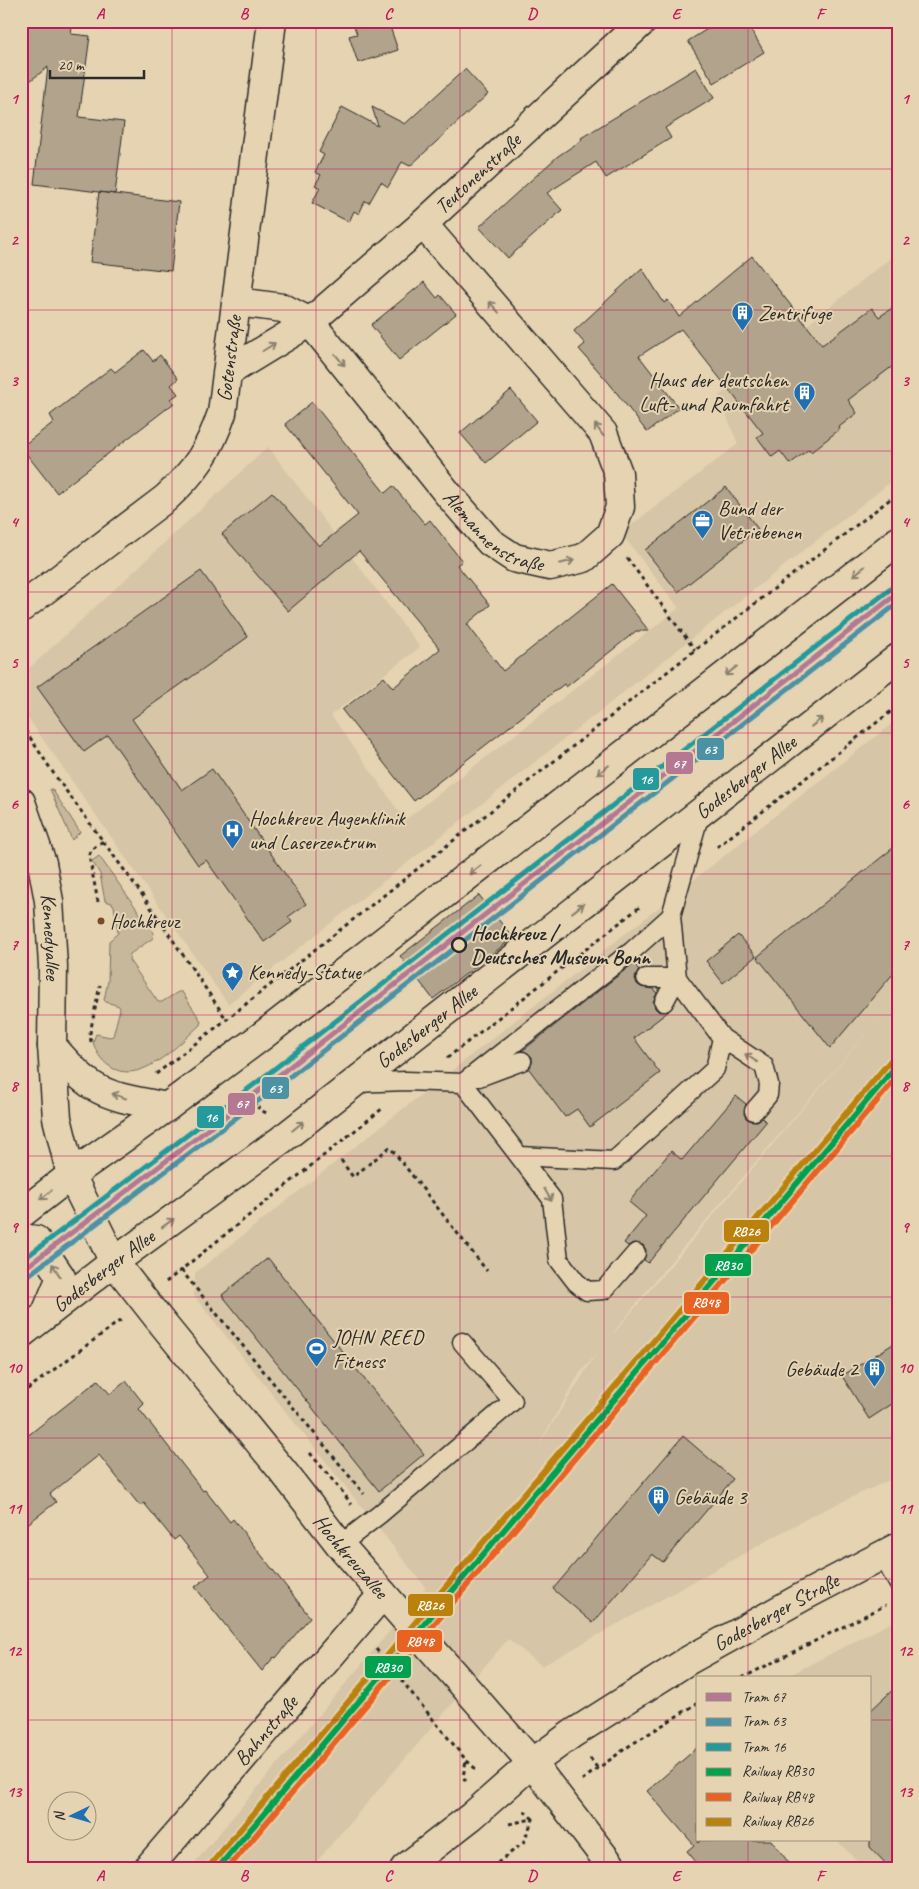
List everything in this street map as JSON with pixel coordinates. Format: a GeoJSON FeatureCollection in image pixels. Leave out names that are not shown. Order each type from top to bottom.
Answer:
{"type":"FeatureCollection","features":[{"type":"Feature","properties":{"kind":"street","name":"Gotenstraße"},"geometry":{"type":"LineString","coordinates":[[21,608],[166,498],[184,481],[206,452],[214,436],[222,413],[228,372],[272,21]]}},
{"type":"Feature","properties":{"kind":"street","name":"Teutonenstraße"},"geometry":{"type":"LineString","coordinates":[[228,372],[310,322],[423,224],[643,21]]}},
{"type":"Feature","properties":{"kind":"street","name":"Alemannenstraße"},"geometry":{"type":"LineString","coordinates":[[310,322],[448,494],[490,542],[514,558],[550,566],[584,558],[610,535],[620,507],[618,473],[603,433],[423,224]]}},
{"type":"Feature","properties":{"kind":"street"},"geometry":{"type":"LineString","coordinates":[[237,302],[283,308],[310,322]]}},
{"type":"Feature","properties":{"kind":"street"},"geometry":{"type":"LineString","coordinates":[[21,1214],[71,1175],[166,1108],[248,1046],[898,541]]}},
{"type":"Feature","properties":{"kind":"street","name":"Godesberger Allee"},"geometry":{"type":"LineString","coordinates":[[21,1334],[114,1262],[296,1128],[898,658]]}},
{"type":"Feature","properties":{"kind":"street","name":"Kennedyallee"},"geometry":{"type":"LineString","coordinates":[[21,802],[42,863],[49,900],[54,966],[52,1046],[57,1118],[71,1175],[114,1262]]}},
{"type":"Feature","properties":{"kind":"street"},"geometry":{"type":"LineString","coordinates":[[52,1046],[74,1070],[95,1087],[124,1098],[166,1108]]}},
{"type":"Feature","properties":{"kind":"street"},"geometry":{"type":"LineString","coordinates":[[21,1238],[36,1240],[61,1277],[46,1315]]}},
{"type":"Feature","properties":{"kind":"street","name":"Hochkreuzallee"},"geometry":{"type":"LineString","coordinates":[[114,1262],[286,1474],[340,1545],[532,1763],[613,1868]]}},
{"type":"Feature","properties":{"kind":"street","name":"Godesberger Straße"},"geometry":{"type":"LineString","coordinates":[[405,1868],[472,1816],[532,1763],[572,1734],[689,1660],[890,1551]]}},
{"type":"Feature","properties":{"kind":"street","name":"Bahnstraße"},"geometry":{"type":"LineString","coordinates":[[148,1868],[384,1594]]}},
{"type":"Feature","properties":{"kind":"lane"},"geometry":{"type":"LineString","coordinates":[[700,812],[671,916],[677,978],[722,1038],[764,1066],[769,1084],[768,1095],[754,1111]]}},
{"type":"Feature","properties":{"kind":"lane"},"geometry":{"type":"LineString","coordinates":[[463,1083],[566,1007],[671,916]]}},
{"type":"Feature","properties":{"kind":"lane"},"geometry":{"type":"LineString","coordinates":[[677,978],[655,991],[677,978]]}},
{"type":"Feature","properties":{"kind":"lane"},"geometry":{"type":"LineString","coordinates":[[566,1007],[610,980]]}},
{"type":"Feature","properties":{"kind":"lane"},"geometry":{"type":"LineString","coordinates":[[520,1156],[614,1161],[715,1068],[722,1038]]}},
{"type":"Feature","properties":{"kind":"lane"},"geometry":{"type":"LineString","coordinates":[[354,1083],[463,1083],[522,1061]]}},
{"type":"Feature","properties":{"kind":"lane"},"geometry":{"type":"LineString","coordinates":[[463,1083],[552,1199],[559,1260],[576,1282],[587,1290],[604,1290],[636,1253]]}},
{"type":"Feature","properties":{"kind":"lane"},"geometry":{"type":"LineString","coordinates":[[340,1545],[380,1514],[513,1402],[462,1342]]}},
{"type":"Feature","properties":{"kind":"lane"},"geometry":{"type":"LineString","coordinates":[[890,1551],[898,1583]]}},
{"type":"Feature","properties":{"kind":"path"},"geometry":{"type":"LineString","coordinates":[[148,1080],[898,493]]}},
{"type":"Feature","properties":{"kind":"path"},"geometry":{"type":"LineString","coordinates":[[610,535],[696,650]]}},
{"type":"Feature","properties":{"kind":"path"},"geometry":{"type":"LineString","coordinates":[[683,873],[898,706]]}},
{"type":"Feature","properties":{"kind":"path"},"geometry":{"type":"LineString","coordinates":[[21,724],[56,777],[141,892],[227,1020],[263,1067],[250,1080],[249,1097],[259,1109],[273,1116],[283,1111],[320,1157]]}},
{"type":"Feature","properties":{"kind":"path"},"geometry":{"type":"LineString","coordinates":[[98,902],[89,856],[91,850],[103,841]]}},
{"type":"Feature","properties":{"kind":"path"},"geometry":{"type":"LineString","coordinates":[[21,1394],[131,1312],[320,1157],[644,904]]}},
{"type":"Feature","properties":{"kind":"path"},"geometry":{"type":"LineString","coordinates":[[91,1046],[90,1034],[100,985]]}},
{"type":"Feature","properties":{"kind":"path"},"geometry":{"type":"LineString","coordinates":[[147,1075],[156,1074]]}},
{"type":"Feature","properties":{"kind":"path"},"geometry":{"type":"LineString","coordinates":[[341,1160],[353,1176],[390,1148],[488,1272]]}},
{"type":"Feature","properties":{"kind":"path"},"geometry":{"type":"LineString","coordinates":[[181,1270],[380,1514]]}},
{"type":"Feature","properties":{"kind":"path"},"geometry":{"type":"LineString","coordinates":[[746,1676],[889,1604]]}},
{"type":"Feature","properties":{"kind":"path"},"geometry":{"type":"LineString","coordinates":[[374,1646],[466,1760],[463,1777],[469,1784]]}},
{"type":"Feature","properties":{"kind":"path"},"geometry":{"type":"LineString","coordinates":[[584,1779],[645,1736],[696,1704]]}},
{"type":"Feature","properties":{"kind":"path"},"geometry":{"type":"LineString","coordinates":[[589,1757],[598,1769]]}},
{"type":"Feature","properties":{"kind":"path"},"geometry":{"type":"LineString","coordinates":[[491,1868],[523,1843],[533,1819],[540,1813]]}},
{"type":"Feature","properties":{"kind":"shaded area"},"geometry":{"type":"Polygon","coordinates":[[[898,252],[898,476],[228,1004],[21,708],[21,676],[268,447],[420,647],[331,715],[405,820],[679,608],[621,533],[738,444],[719,396],[898,252]]]}},
{"type":"Feature","properties":{"kind":"shaded area"},"geometry":{"type":"Polygon","coordinates":[[[898,719],[898,1476],[813,1515],[542,1666],[508,1639],[311,1868],[190,1868],[426,1588],[194,1296],[195,1273],[898,719]],[[896,998],[661,1273],[613,1333],[614,1333],[896,998]],[[596,1354],[580,1373],[540,1442],[541,1442],[596,1354]]]}},
{"type":"Feature","properties":{"kind":"shaded area"},"geometry":{"type":"Polygon","coordinates":[[[50,789],[52,789],[80,832],[72,840],[50,789]]]}},
{"type":"Feature","properties":{"kind":"shaded area"},"geometry":{"type":"Polygon","coordinates":[[[99,856],[154,933],[153,938],[130,954],[129,960],[158,1002],[162,1002],[178,992],[182,992],[201,1021],[200,1025],[171,1051],[149,1066],[137,1071],[125,1072],[110,1067],[96,1051],[93,1042],[96,1034],[113,1036],[120,1009],[119,1006],[104,1000],[108,981],[109,941],[118,933],[114,906],[112,903],[105,901],[100,874],[92,861],[99,856]]]}},
{"type":"Feature","properties":{"kind":"shaded area"},"geometry":{"type":"Polygon","coordinates":[[[898,1619],[898,1868],[863,1868],[839,1842],[872,1842],[872,1676],[788,1676],[898,1619]]]}},
{"type":"Feature","properties":{"kind":"building"},"geometry":{"type":"Polygon","coordinates":[[[28,21],[73,21],[71,34],[90,36],[79,117],[124,122],[115,194],[34,184],[48,67],[22,87],[28,21]]]}},
{"type":"Feature","properties":{"kind":"building"},"geometry":{"type":"Polygon","coordinates":[[[352,21],[388,21],[398,50],[358,63],[349,36],[357,34],[352,21]]]}},
{"type":"Feature","properties":{"kind":"building"},"geometry":{"type":"Polygon","coordinates":[[[720,21],[746,21],[764,52],[714,83],[688,41],[720,21]]]}},
{"type":"Feature","properties":{"kind":"building"},"geometry":{"type":"Polygon","coordinates":[[[696,68],[714,98],[665,128],[671,138],[606,178],[596,162],[547,193],[562,210],[508,258],[479,227],[558,156],[582,140],[581,138],[696,68]]]}},
{"type":"Feature","properties":{"kind":"building"},"geometry":{"type":"Polygon","coordinates":[[[465,69],[488,94],[410,166],[402,162],[388,187],[381,182],[369,203],[365,201],[359,214],[354,211],[349,222],[312,203],[320,188],[315,185],[321,175],[315,172],[324,155],[319,152],[342,107],[378,126],[372,107],[405,124],[465,69]]]}},
{"type":"Feature","properties":{"kind":"building"},"geometry":{"type":"Polygon","coordinates":[[[99,192],[179,202],[171,271],[90,262],[99,192]]]}},
{"type":"Feature","properties":{"kind":"building"},"geometry":{"type":"Polygon","coordinates":[[[752,256],[822,345],[872,308],[879,317],[898,304],[898,362],[848,400],[857,413],[811,452],[809,449],[790,464],[780,451],[772,457],[757,437],[763,433],[681,329],[639,356],[679,408],[647,432],[609,383],[579,349],[585,344],[574,331],[642,268],[664,303],[668,300],[679,317],[752,256]]]}},
{"type":"Feature","properties":{"kind":"building"},"geometry":{"type":"Polygon","coordinates":[[[424,282],[437,298],[440,295],[456,314],[399,360],[371,325],[424,282]]]}},
{"type":"Feature","properties":{"kind":"building"},"geometry":{"type":"Polygon","coordinates":[[[144,350],[153,361],[160,355],[178,379],[171,385],[178,394],[171,399],[174,403],[57,493],[21,447],[54,422],[50,415],[111,368],[115,372],[144,350]]]}},
{"type":"Feature","properties":{"kind":"building"},"geometry":{"type":"Polygon","coordinates":[[[511,390],[537,421],[486,463],[460,433],[511,390]]]}},
{"type":"Feature","properties":{"kind":"building"},"geometry":{"type":"Polygon","coordinates":[[[312,402],[385,493],[393,486],[425,524],[430,520],[462,561],[457,565],[490,605],[467,624],[503,671],[612,584],[649,631],[636,631],[566,687],[564,684],[414,801],[342,710],[384,677],[393,688],[440,649],[359,551],[288,611],[222,534],[272,492],[319,546],[358,515],[285,424],[312,402]]]}},
{"type":"Feature","properties":{"kind":"building","name":"Bund der Vetriebenen"},"geometry":{"type":"Polygon","coordinates":[[[726,487],[758,529],[678,592],[645,550],[726,487]]]}},
{"type":"Feature","properties":{"kind":"building"},"geometry":{"type":"Polygon","coordinates":[[[201,571],[248,637],[132,719],[182,790],[212,769],[306,904],[288,917],[292,922],[264,942],[206,860],[198,865],[108,735],[84,752],[37,687],[201,571]]]}},
{"type":"Feature","properties":{"kind":"building"},"geometry":{"type":"Polygon","coordinates":[[[898,844],[898,968],[830,1048],[757,957],[898,844]]]}},
{"type":"Feature","properties":{"kind":"building"},"geometry":{"type":"Polygon","coordinates":[[[479,895],[513,938],[433,999],[400,956],[479,895]]]}},
{"type":"Feature","properties":{"kind":"building"},"geometry":{"type":"Polygon","coordinates":[[[738,935],[756,956],[723,983],[706,961],[738,935]]]}},
{"type":"Feature","properties":{"kind":"building"},"geometry":{"type":"Polygon","coordinates":[[[634,963],[639,970],[635,978],[637,984],[641,987],[654,989],[657,993],[653,1002],[659,1012],[669,1011],[634,1038],[660,1073],[590,1127],[577,1109],[565,1117],[529,1069],[532,1057],[522,1051],[634,963]]]}},
{"type":"Feature","properties":{"kind":"building"},"geometry":{"type":"Polygon","coordinates":[[[736,1096],[746,1104],[744,1114],[747,1119],[757,1121],[762,1118],[766,1122],[648,1263],[644,1260],[646,1250],[643,1245],[633,1243],[628,1246],[624,1243],[646,1216],[629,1202],[671,1151],[682,1160],[736,1096]]]}},
{"type":"Feature","properties":{"kind":"building"},"geometry":{"type":"Polygon","coordinates":[[[268,1258],[424,1454],[379,1491],[222,1295],[268,1258]]]}},
{"type":"Feature","properties":{"kind":"building","name":"Gebäude 2"},"geometry":{"type":"Polygon","coordinates":[[[898,1341],[898,1400],[869,1419],[842,1376],[898,1341]]]}},
{"type":"Feature","properties":{"kind":"building"},"geometry":{"type":"Polygon","coordinates":[[[98,1380],[110,1394],[126,1381],[144,1404],[139,1409],[203,1491],[205,1490],[230,1522],[233,1519],[310,1617],[276,1658],[274,1657],[262,1671],[195,1587],[210,1575],[179,1536],[174,1540],[144,1503],[140,1506],[99,1455],[50,1494],[56,1502],[21,1529],[21,1441],[98,1380]]]}},
{"type":"Feature","properties":{"kind":"building","name":"Gebäude 3"},"geometry":{"type":"Polygon","coordinates":[[[683,1436],[733,1479],[663,1562],[652,1554],[593,1623],[553,1589],[683,1436]]]}},
{"type":"Feature","properties":{"kind":"building"},"geometry":{"type":"Polygon","coordinates":[[[898,1685],[898,1868],[890,1868],[870,1847],[870,1842],[872,1842],[872,1709],[898,1685]]]}},
{"type":"Feature","properties":{"kind":"building"},"geometry":{"type":"Polygon","coordinates":[[[696,1749],[696,1842],[773,1842],[793,1868],[701,1868],[687,1851],[694,1845],[647,1791],[696,1749]]]}},
{"type":"Feature","properties":{"kind":"tram line","name":"16"},"geometry":{"type":"LineString","coordinates":[[21,1261],[260,1080],[893,587]]}},
{"type":"Feature","properties":{"kind":"tram line","name":"67"},"geometry":{"type":"LineString","coordinates":[[21,1271],[265,1086],[898,593]]}},
{"type":"Feature","properties":{"kind":"tram line","name":"63"},"geometry":{"type":"LineString","coordinates":[[26,1277],[270,1092],[898,603]]}},
{"type":"Feature","properties":{"kind":"rail line","name":"RB26"},"geometry":{"type":"LineString","coordinates":[[212,1863],[892,1059]]}},
{"type":"Feature","properties":{"kind":"rail line","name":"RB30"},"geometry":{"type":"LineString","coordinates":[[218,1868],[898,1064]]}},
{"type":"Feature","properties":{"kind":"rail line","name":"RB48"},"geometry":{"type":"LineString","coordinates":[[228,1868],[898,1076]]}},
{"type":"Feature","properties":{"kind":"place","name":"Zentrifuge"},"geometry":{"type":"Point","coordinates":[742,332]}},
{"type":"Feature","properties":{"kind":"place","name":"Haus der deutschen Luft- und Raumfahrt"},"geometry":{"type":"Point","coordinates":[804,411]}},
{"type":"Feature","properties":{"kind":"place","name":"Bund der Vetriebenen"},"geometry":{"type":"Point","coordinates":[702,539]}},
{"type":"Feature","properties":{"kind":"place","name":"Hochkreuz Augenklinik und Laserzentrum"},"geometry":{"type":"Point","coordinates":[233,849]}},
{"type":"Feature","properties":{"kind":"place","name":"Hochkreuz"},"geometry":{"type":"Point","coordinates":[101,921]}},
{"type":"Feature","properties":{"kind":"place","name":"Hochkreuz / Deutsches Museum Bonn"},"geometry":{"type":"Point","coordinates":[459,945]}},
{"type":"Feature","properties":{"kind":"place","name":"Kennedy-Statue"},"geometry":{"type":"Point","coordinates":[232,991]}},
{"type":"Feature","properties":{"kind":"place","name":"JOHN REED Fitness"},"geometry":{"type":"Point","coordinates":[317,1368]}},
{"type":"Feature","properties":{"kind":"place","name":"Gebäude 2"},"geometry":{"type":"Point","coordinates":[874,1388]}},
{"type":"Feature","properties":{"kind":"place","name":"Gebäude 3"},"geometry":{"type":"Point","coordinates":[658,1516]}}]}
